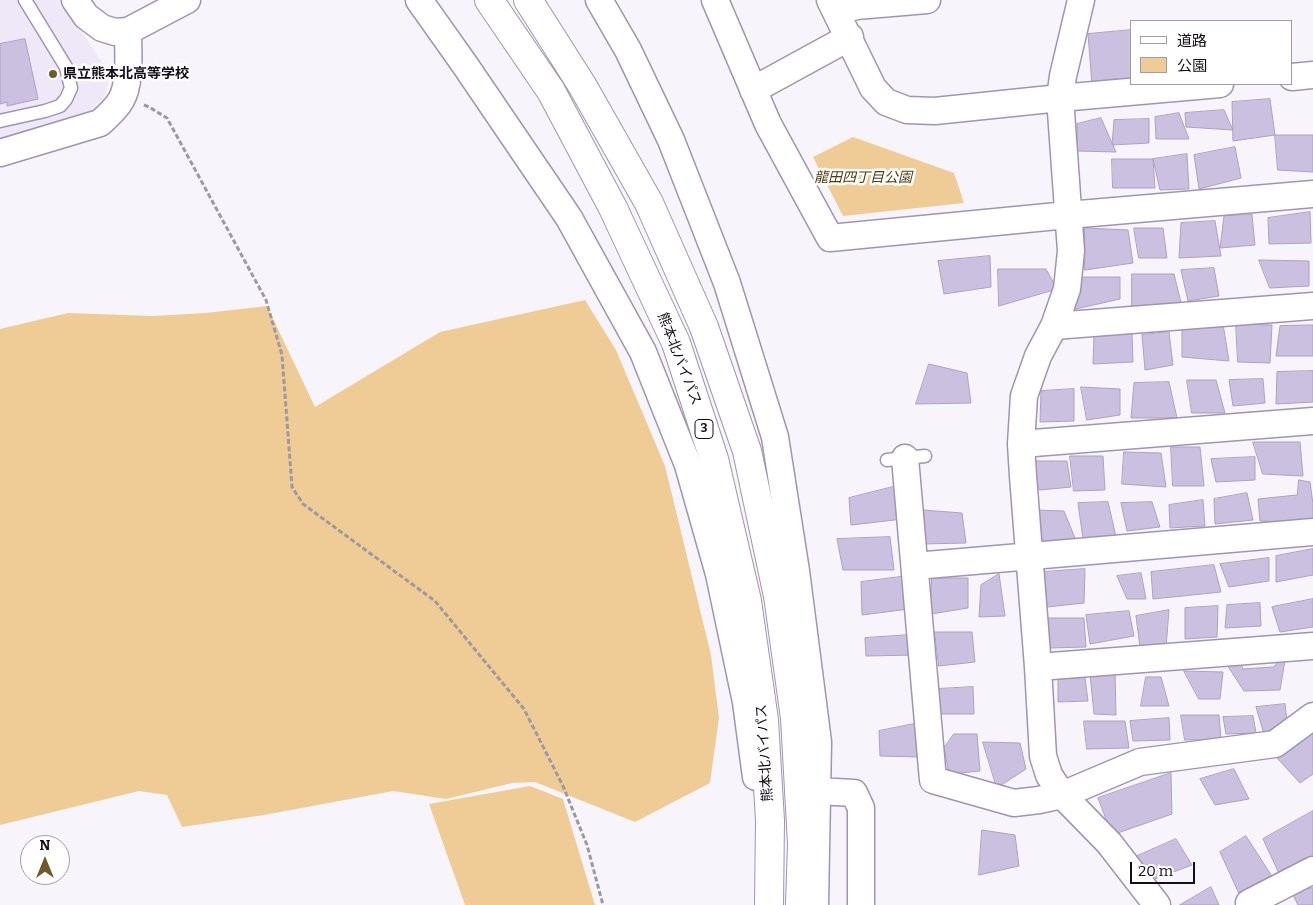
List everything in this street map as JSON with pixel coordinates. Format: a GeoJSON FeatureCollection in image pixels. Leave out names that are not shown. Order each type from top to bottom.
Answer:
{"type":"FeatureCollection","features":[{"type":"Feature","properties":{"kind":"highway","name":"熊本北バイパス"},"geometry":{"type":"LineString","coordinates":[[489,0],[551,92],[613,208],[676,343],[714,459],[747,602],[764,720],[770,820],[767,905]]}},
{"type":"Feature","properties":{"kind":"highway"},"geometry":{"type":"LineString","coordinates":[[528,0],[582,85],[649,203],[704,327],[747,451],[778,596],[795,718],[802,844],[800,905]]}},
{"type":"Feature","properties":{"kind":"street"},"geometry":{"type":"LineString","coordinates":[[75,0],[86,16],[102,28],[115,32],[128,31],[187,0]]}},
{"type":"Feature","properties":{"kind":"street"},"geometry":{"type":"LineString","coordinates":[[419,0],[569,218],[643,352],[688,465],[719,574],[746,702],[759,799],[767,905]]}},
{"type":"Feature","properties":{"kind":"street"},"geometry":{"type":"LineString","coordinates":[[599,0],[628,50],[671,140],[726,283],[775,437],[796,571],[818,742],[815,905]]}},
{"type":"Feature","properties":{"kind":"street"},"geometry":{"type":"LineString","coordinates":[[715,0],[768,124],[830,238],[1313,194]]}},
{"type":"Feature","properties":{"kind":"street"},"geometry":{"type":"LineString","coordinates":[[927,0],[834,6],[873,88],[886,102],[907,110],[935,111],[1209,85]]}},
{"type":"Feature","properties":{"kind":"street"},"geometry":{"type":"LineString","coordinates":[[1082,0],[1063,76],[1060,98],[1070,251],[1067,289],[1054,326],[1038,356],[1024,396],[1023,476],[1043,756],[1049,776],[1062,795],[1109,843],[1157,905]]}},
{"type":"Feature","properties":{"kind":"street"},"geometry":{"type":"LineString","coordinates":[[0,153],[48,124],[100,123],[110,115],[122,99],[126,84],[128,31]]}},
{"type":"Feature","properties":{"kind":"street"},"geometry":{"type":"LineString","coordinates":[[753,90],[850,37]]}},
{"type":"Feature","properties":{"kind":"street"},"geometry":{"type":"LineString","coordinates":[[1293,77],[1313,76]]}},
{"type":"Feature","properties":{"kind":"street"},"geometry":{"type":"LineString","coordinates":[[1054,326],[1313,306]]}},
{"type":"Feature","properties":{"kind":"street"},"geometry":{"type":"LineString","coordinates":[[1022,444],[1313,421]]}},
{"type":"Feature","properties":{"kind":"street"},"geometry":{"type":"LineString","coordinates":[[906,458],[933,780],[1014,802],[1039,800],[1062,795],[1140,762],[1275,744],[1313,716]]}},
{"type":"Feature","properties":{"kind":"street"},"geometry":{"type":"LineString","coordinates":[[914,566],[1313,532]]}},
{"type":"Feature","properties":{"kind":"street"},"geometry":{"type":"LineString","coordinates":[[1038,667],[1313,646]]}},
{"type":"Feature","properties":{"kind":"street"},"geometry":{"type":"LineString","coordinates":[[817,791],[854,793],[861,808],[861,905]]}},
{"type":"Feature","properties":{"kind":"street"},"geometry":{"type":"LineString","coordinates":[[1250,905],[1249,903],[1313,870]]}},
{"type":"Feature","properties":{"kind":"lane"},"geometry":{"type":"LineString","coordinates":[[0,120],[48,124],[66,100],[70,88],[66,67],[25,0]]}},
{"type":"Feature","properties":{"kind":"path"},"geometry":{"type":"LineString","coordinates":[[122,99],[149,107],[167,118],[266,300],[282,355],[292,487],[303,504],[435,601],[524,709],[563,786],[584,837],[603,905]]}},
{"type":"Feature","properties":{"kind":"shaded area","name":"県立熊本北高等学校"},"geometry":{"type":"Polygon","coordinates":[[[0,0],[61,0],[103,64],[108,84],[103,99],[92,110],[75,119],[0,142],[0,0]]]}},
{"type":"Feature","properties":{"kind":"green space","name":"龍田四丁目公園"},"geometry":{"type":"Polygon","coordinates":[[[853,137],[954,173],[964,203],[843,216],[813,157],[853,137]]]}},
{"type":"Feature","properties":{"kind":"green space"},"geometry":{"type":"Polygon","coordinates":[[[585,300],[616,350],[665,466],[711,655],[719,718],[710,783],[635,822],[535,782],[512,783],[446,799],[393,791],[264,815],[182,827],[167,795],[139,791],[0,825],[0,329],[68,313],[153,316],[206,313],[267,306],[315,407],[440,332],[585,300]]]}},
{"type":"Feature","properties":{"kind":"green space"},"geometry":{"type":"Polygon","coordinates":[[[530,786],[563,799],[595,905],[465,905],[429,804],[530,786]]]}},
{"type":"Feature","properties":{"kind":"building"},"geometry":{"type":"Polygon","coordinates":[[[1130,30],[1130,81],[1092,84],[1088,34],[1130,30]]]}},
{"type":"Feature","properties":{"kind":"building"},"geometry":{"type":"Polygon","coordinates":[[[25,39],[38,99],[7,106],[7,102],[0,104],[0,44],[25,39]]]}},
{"type":"Feature","properties":{"kind":"building"},"geometry":{"type":"Polygon","coordinates":[[[1270,99],[1275,135],[1233,141],[1232,102],[1270,99]]]}},
{"type":"Feature","properties":{"kind":"building"},"geometry":{"type":"Polygon","coordinates":[[[1224,110],[1233,130],[1186,127],[1185,113],[1224,110]]]}},
{"type":"Feature","properties":{"kind":"building"},"geometry":{"type":"Polygon","coordinates":[[[1179,113],[1189,139],[1156,139],[1155,117],[1179,113]]]}},
{"type":"Feature","properties":{"kind":"building"},"geometry":{"type":"Polygon","coordinates":[[[1101,118],[1116,152],[1077,151],[1077,124],[1101,118]]]}},
{"type":"Feature","properties":{"kind":"building"},"geometry":{"type":"Polygon","coordinates":[[[1149,119],[1149,143],[1112,145],[1114,120],[1149,119]]]}},
{"type":"Feature","properties":{"kind":"building"},"geometry":{"type":"Polygon","coordinates":[[[1275,135],[1313,135],[1313,172],[1278,170],[1275,135]]]}},
{"type":"Feature","properties":{"kind":"building"},"geometry":{"type":"Polygon","coordinates":[[[1235,147],[1241,178],[1199,189],[1194,155],[1235,147]]]}},
{"type":"Feature","properties":{"kind":"building"},"geometry":{"type":"Polygon","coordinates":[[[1187,154],[1189,189],[1160,190],[1153,159],[1187,154]]]}},
{"type":"Feature","properties":{"kind":"building"},"geometry":{"type":"Polygon","coordinates":[[[1112,159],[1153,159],[1155,188],[1113,188],[1112,159]]]}},
{"type":"Feature","properties":{"kind":"building"},"geometry":{"type":"Polygon","coordinates":[[[1310,212],[1311,243],[1269,244],[1268,218],[1310,212]]]}},
{"type":"Feature","properties":{"kind":"building"},"geometry":{"type":"Polygon","coordinates":[[[1252,215],[1255,245],[1220,248],[1224,216],[1252,215]]]}},
{"type":"Feature","properties":{"kind":"building"},"geometry":{"type":"Polygon","coordinates":[[[1215,221],[1221,256],[1179,258],[1181,223],[1215,221]]]}},
{"type":"Feature","properties":{"kind":"building"},"geometry":{"type":"Polygon","coordinates":[[[1085,228],[1128,230],[1133,263],[1085,270],[1085,228]]]}},
{"type":"Feature","properties":{"kind":"building"},"geometry":{"type":"Polygon","coordinates":[[[1134,228],[1163,228],[1167,258],[1139,258],[1134,228]]]}},
{"type":"Feature","properties":{"kind":"building"},"geometry":{"type":"Polygon","coordinates":[[[990,256],[991,287],[944,294],[938,261],[990,256]]]}},
{"type":"Feature","properties":{"kind":"building"},"geometry":{"type":"Polygon","coordinates":[[[1259,260],[1309,261],[1309,286],[1270,288],[1259,260]]]}},
{"type":"Feature","properties":{"kind":"building"},"geometry":{"type":"Polygon","coordinates":[[[1214,268],[1219,296],[1188,301],[1181,270],[1214,268]]]}},
{"type":"Feature","properties":{"kind":"building"},"geometry":{"type":"Polygon","coordinates":[[[998,269],[1046,269],[1057,289],[999,306],[998,269]]]}},
{"type":"Feature","properties":{"kind":"building"},"geometry":{"type":"Polygon","coordinates":[[[1132,274],[1174,274],[1182,307],[1132,312],[1132,274]]]}},
{"type":"Feature","properties":{"kind":"building"},"geometry":{"type":"Polygon","coordinates":[[[1081,277],[1120,277],[1120,299],[1067,311],[1081,277]]]}},
{"type":"Feature","properties":{"kind":"building"},"geometry":{"type":"Polygon","coordinates":[[[1222,318],[1229,361],[1182,357],[1182,331],[1222,318]]]}},
{"type":"Feature","properties":{"kind":"building"},"geometry":{"type":"Polygon","coordinates":[[[1236,324],[1272,325],[1270,363],[1238,362],[1236,324]]]}},
{"type":"Feature","properties":{"kind":"building"},"geometry":{"type":"Polygon","coordinates":[[[1313,325],[1313,356],[1276,356],[1280,326],[1313,325]]]}},
{"type":"Feature","properties":{"kind":"building"},"geometry":{"type":"Polygon","coordinates":[[[1169,332],[1173,365],[1145,370],[1142,335],[1169,332]]]}},
{"type":"Feature","properties":{"kind":"building"},"geometry":{"type":"Polygon","coordinates":[[[1132,333],[1133,362],[1093,364],[1094,335],[1132,333]]]}},
{"type":"Feature","properties":{"kind":"building"},"geometry":{"type":"Polygon","coordinates":[[[929,364],[967,373],[971,403],[916,404],[929,364]]]}},
{"type":"Feature","properties":{"kind":"building"},"geometry":{"type":"Polygon","coordinates":[[[1313,371],[1313,402],[1276,404],[1277,372],[1313,371]]]}},
{"type":"Feature","properties":{"kind":"building"},"geometry":{"type":"Polygon","coordinates":[[[1263,379],[1265,403],[1233,406],[1229,380],[1263,379]]]}},
{"type":"Feature","properties":{"kind":"building"},"geometry":{"type":"Polygon","coordinates":[[[1187,380],[1216,380],[1225,413],[1192,413],[1187,380]]]}},
{"type":"Feature","properties":{"kind":"building"},"geometry":{"type":"Polygon","coordinates":[[[1169,382],[1177,418],[1131,418],[1134,383],[1169,382]]]}},
{"type":"Feature","properties":{"kind":"building"},"geometry":{"type":"Polygon","coordinates":[[[1081,387],[1120,389],[1120,415],[1087,420],[1081,387]]]}},
{"type":"Feature","properties":{"kind":"building"},"geometry":{"type":"Polygon","coordinates":[[[1074,389],[1074,421],[1040,422],[1041,391],[1074,389]]]}},
{"type":"Feature","properties":{"kind":"building"},"geometry":{"type":"Polygon","coordinates":[[[1253,442],[1300,442],[1303,476],[1263,474],[1253,442]]]}},
{"type":"Feature","properties":{"kind":"building"},"geometry":{"type":"Polygon","coordinates":[[[1171,447],[1200,447],[1204,486],[1173,486],[1171,447]]]}},
{"type":"Feature","properties":{"kind":"building"},"geometry":{"type":"Polygon","coordinates":[[[1124,452],[1161,453],[1166,487],[1122,484],[1124,452]]]}},
{"type":"Feature","properties":{"kind":"building"},"geometry":{"type":"Polygon","coordinates":[[[1070,456],[1103,456],[1105,490],[1074,491],[1070,456]]]}},
{"type":"Feature","properties":{"kind":"building"},"geometry":{"type":"Polygon","coordinates":[[[1255,457],[1255,480],[1216,482],[1211,459],[1255,457]]]}},
{"type":"Feature","properties":{"kind":"building"},"geometry":{"type":"Polygon","coordinates":[[[1031,461],[1067,461],[1071,487],[1040,490],[1031,461]]]}},
{"type":"Feature","properties":{"kind":"building"},"geometry":{"type":"Polygon","coordinates":[[[1299,480],[1310,482],[1313,523],[1260,521],[1258,499],[1297,495],[1299,480]]]}},
{"type":"Feature","properties":{"kind":"building"},"geometry":{"type":"Polygon","coordinates":[[[897,486],[903,519],[851,525],[849,498],[897,486]]]}},
{"type":"Feature","properties":{"kind":"building"},"geometry":{"type":"Polygon","coordinates":[[[1247,493],[1253,520],[1215,524],[1214,499],[1247,493]]]}},
{"type":"Feature","properties":{"kind":"building"},"geometry":{"type":"Polygon","coordinates":[[[1203,500],[1205,526],[1170,528],[1169,505],[1203,500]]]}},
{"type":"Feature","properties":{"kind":"building"},"geometry":{"type":"Polygon","coordinates":[[[1108,502],[1117,541],[1083,539],[1078,503],[1108,502]]]}},
{"type":"Feature","properties":{"kind":"building"},"geometry":{"type":"Polygon","coordinates":[[[1152,502],[1160,527],[1127,531],[1121,503],[1152,502]]]}},
{"type":"Feature","properties":{"kind":"building"},"geometry":{"type":"Polygon","coordinates":[[[923,510],[962,513],[966,543],[921,544],[923,510]]]}},
{"type":"Feature","properties":{"kind":"building"},"geometry":{"type":"Polygon","coordinates":[[[1035,510],[1064,511],[1077,543],[1040,542],[1035,510]]]}},
{"type":"Feature","properties":{"kind":"building"},"geometry":{"type":"Polygon","coordinates":[[[890,537],[894,570],[843,570],[837,539],[890,537]]]}},
{"type":"Feature","properties":{"kind":"building"},"geometry":{"type":"Polygon","coordinates":[[[1313,549],[1313,575],[1276,582],[1276,556],[1313,549]]]}},
{"type":"Feature","properties":{"kind":"building"},"geometry":{"type":"Polygon","coordinates":[[[1269,558],[1269,581],[1229,587],[1220,564],[1269,558]]]}},
{"type":"Feature","properties":{"kind":"building"},"geometry":{"type":"Polygon","coordinates":[[[1214,565],[1221,592],[1153,599],[1151,572],[1214,565]]]}},
{"type":"Feature","properties":{"kind":"building"},"geometry":{"type":"Polygon","coordinates":[[[1085,569],[1084,603],[1047,607],[1043,572],[1085,569]]]}},
{"type":"Feature","properties":{"kind":"building"},"geometry":{"type":"Polygon","coordinates":[[[1141,573],[1146,599],[1127,599],[1117,576],[1141,573]]]}},
{"type":"Feature","properties":{"kind":"building"},"geometry":{"type":"Polygon","coordinates":[[[999,574],[1005,616],[979,617],[981,585],[999,574]]]}},
{"type":"Feature","properties":{"kind":"building"},"geometry":{"type":"Polygon","coordinates":[[[908,576],[909,609],[862,615],[861,582],[908,576]]]}},
{"type":"Feature","properties":{"kind":"building"},"geometry":{"type":"Polygon","coordinates":[[[932,578],[968,578],[968,608],[931,614],[932,578]]]}},
{"type":"Feature","properties":{"kind":"building"},"geometry":{"type":"Polygon","coordinates":[[[1313,599],[1313,627],[1280,632],[1272,607],[1313,599]]]}},
{"type":"Feature","properties":{"kind":"building"},"geometry":{"type":"Polygon","coordinates":[[[1260,603],[1261,626],[1225,628],[1227,605],[1260,603]]]}},
{"type":"Feature","properties":{"kind":"building"},"geometry":{"type":"Polygon","coordinates":[[[1218,606],[1217,637],[1185,639],[1185,608],[1218,606]]]}},
{"type":"Feature","properties":{"kind":"building"},"geometry":{"type":"Polygon","coordinates":[[[1169,610],[1166,648],[1140,647],[1136,616],[1169,610]]]}},
{"type":"Feature","properties":{"kind":"building"},"geometry":{"type":"Polygon","coordinates":[[[1129,611],[1134,636],[1090,644],[1086,615],[1129,611]]]}},
{"type":"Feature","properties":{"kind":"building"},"geometry":{"type":"Polygon","coordinates":[[[1048,618],[1084,618],[1086,647],[1050,648],[1048,618]]]}},
{"type":"Feature","properties":{"kind":"building"},"geometry":{"type":"Polygon","coordinates":[[[935,632],[972,632],[975,662],[939,666],[935,632]]]}},
{"type":"Feature","properties":{"kind":"building"},"geometry":{"type":"Polygon","coordinates":[[[910,635],[916,655],[866,656],[865,638],[910,635]]]}},
{"type":"Feature","properties":{"kind":"building"},"geometry":{"type":"Polygon","coordinates":[[[1286,654],[1280,690],[1244,691],[1223,659],[1238,657],[1243,669],[1273,667],[1286,654]]]}},
{"type":"Feature","properties":{"kind":"building"},"geometry":{"type":"Polygon","coordinates":[[[1184,671],[1223,672],[1220,699],[1199,699],[1184,671]]]}},
{"type":"Feature","properties":{"kind":"building"},"geometry":{"type":"Polygon","coordinates":[[[1115,672],[1116,715],[1094,714],[1090,674],[1115,672]]]}},
{"type":"Feature","properties":{"kind":"building"},"geometry":{"type":"Polygon","coordinates":[[[1146,677],[1161,677],[1169,706],[1141,706],[1146,677]]]}},
{"type":"Feature","properties":{"kind":"building"},"geometry":{"type":"Polygon","coordinates":[[[1085,678],[1088,701],[1058,702],[1058,680],[1085,678]]]}},
{"type":"Feature","properties":{"kind":"building"},"geometry":{"type":"Polygon","coordinates":[[[973,687],[974,714],[936,714],[937,689],[973,687]]]}},
{"type":"Feature","properties":{"kind":"building"},"geometry":{"type":"Polygon","coordinates":[[[1285,704],[1287,721],[1264,734],[1256,707],[1285,704]]]}},
{"type":"Feature","properties":{"kind":"building"},"geometry":{"type":"Polygon","coordinates":[[[1181,715],[1219,715],[1221,739],[1185,740],[1181,715]]]}},
{"type":"Feature","properties":{"kind":"building"},"geometry":{"type":"Polygon","coordinates":[[[1253,716],[1256,733],[1226,734],[1223,717],[1253,716]]]}},
{"type":"Feature","properties":{"kind":"building"},"geometry":{"type":"Polygon","coordinates":[[[1169,718],[1170,740],[1133,741],[1130,721],[1169,718]]]}},
{"type":"Feature","properties":{"kind":"building"},"geometry":{"type":"Polygon","coordinates":[[[1084,721],[1125,721],[1129,748],[1087,749],[1084,721]]]}},
{"type":"Feature","properties":{"kind":"building"},"geometry":{"type":"Polygon","coordinates":[[[919,723],[920,757],[880,756],[879,731],[919,723]]]}},
{"type":"Feature","properties":{"kind":"building"},"geometry":{"type":"Polygon","coordinates":[[[1313,729],[1313,774],[1300,783],[1277,758],[1308,737],[1307,732],[1313,729]]]}},
{"type":"Feature","properties":{"kind":"building"},"geometry":{"type":"Polygon","coordinates":[[[954,734],[977,734],[980,771],[949,774],[944,748],[954,734]]]}},
{"type":"Feature","properties":{"kind":"building"},"geometry":{"type":"Polygon","coordinates":[[[983,742],[1020,743],[1026,769],[997,788],[983,742]]]}},
{"type":"Feature","properties":{"kind":"building"},"geometry":{"type":"Polygon","coordinates":[[[1234,769],[1249,799],[1215,805],[1200,779],[1234,769]]]}},
{"type":"Feature","properties":{"kind":"building"},"geometry":{"type":"Polygon","coordinates":[[[1171,773],[1172,814],[1112,835],[1098,798],[1171,773]]]}},
{"type":"Feature","properties":{"kind":"building"},"geometry":{"type":"Polygon","coordinates":[[[1313,811],[1313,863],[1283,882],[1263,839],[1313,811]]]}},
{"type":"Feature","properties":{"kind":"building"},"geometry":{"type":"Polygon","coordinates":[[[982,830],[1015,835],[1019,866],[979,875],[982,830]]]}},
{"type":"Feature","properties":{"kind":"building"},"geometry":{"type":"Polygon","coordinates":[[[1246,836],[1275,881],[1241,898],[1220,852],[1246,836]]]}},
{"type":"Feature","properties":{"kind":"building"},"geometry":{"type":"Polygon","coordinates":[[[1176,839],[1192,865],[1147,882],[1128,860],[1176,839]]]}},
{"type":"Feature","properties":{"kind":"building"},"geometry":{"type":"Polygon","coordinates":[[[1211,887],[1219,905],[1180,905],[1211,887]]]}},
{"type":"Feature","properties":{"kind":"building"},"geometry":{"type":"Polygon","coordinates":[[[1313,888],[1313,905],[1298,905],[1292,893],[1313,888]]]}},
{"type":"Feature","properties":{"kind":"place","name":"県立熊本北高等学校"},"geometry":{"type":"Point","coordinates":[53,74]}}]}
